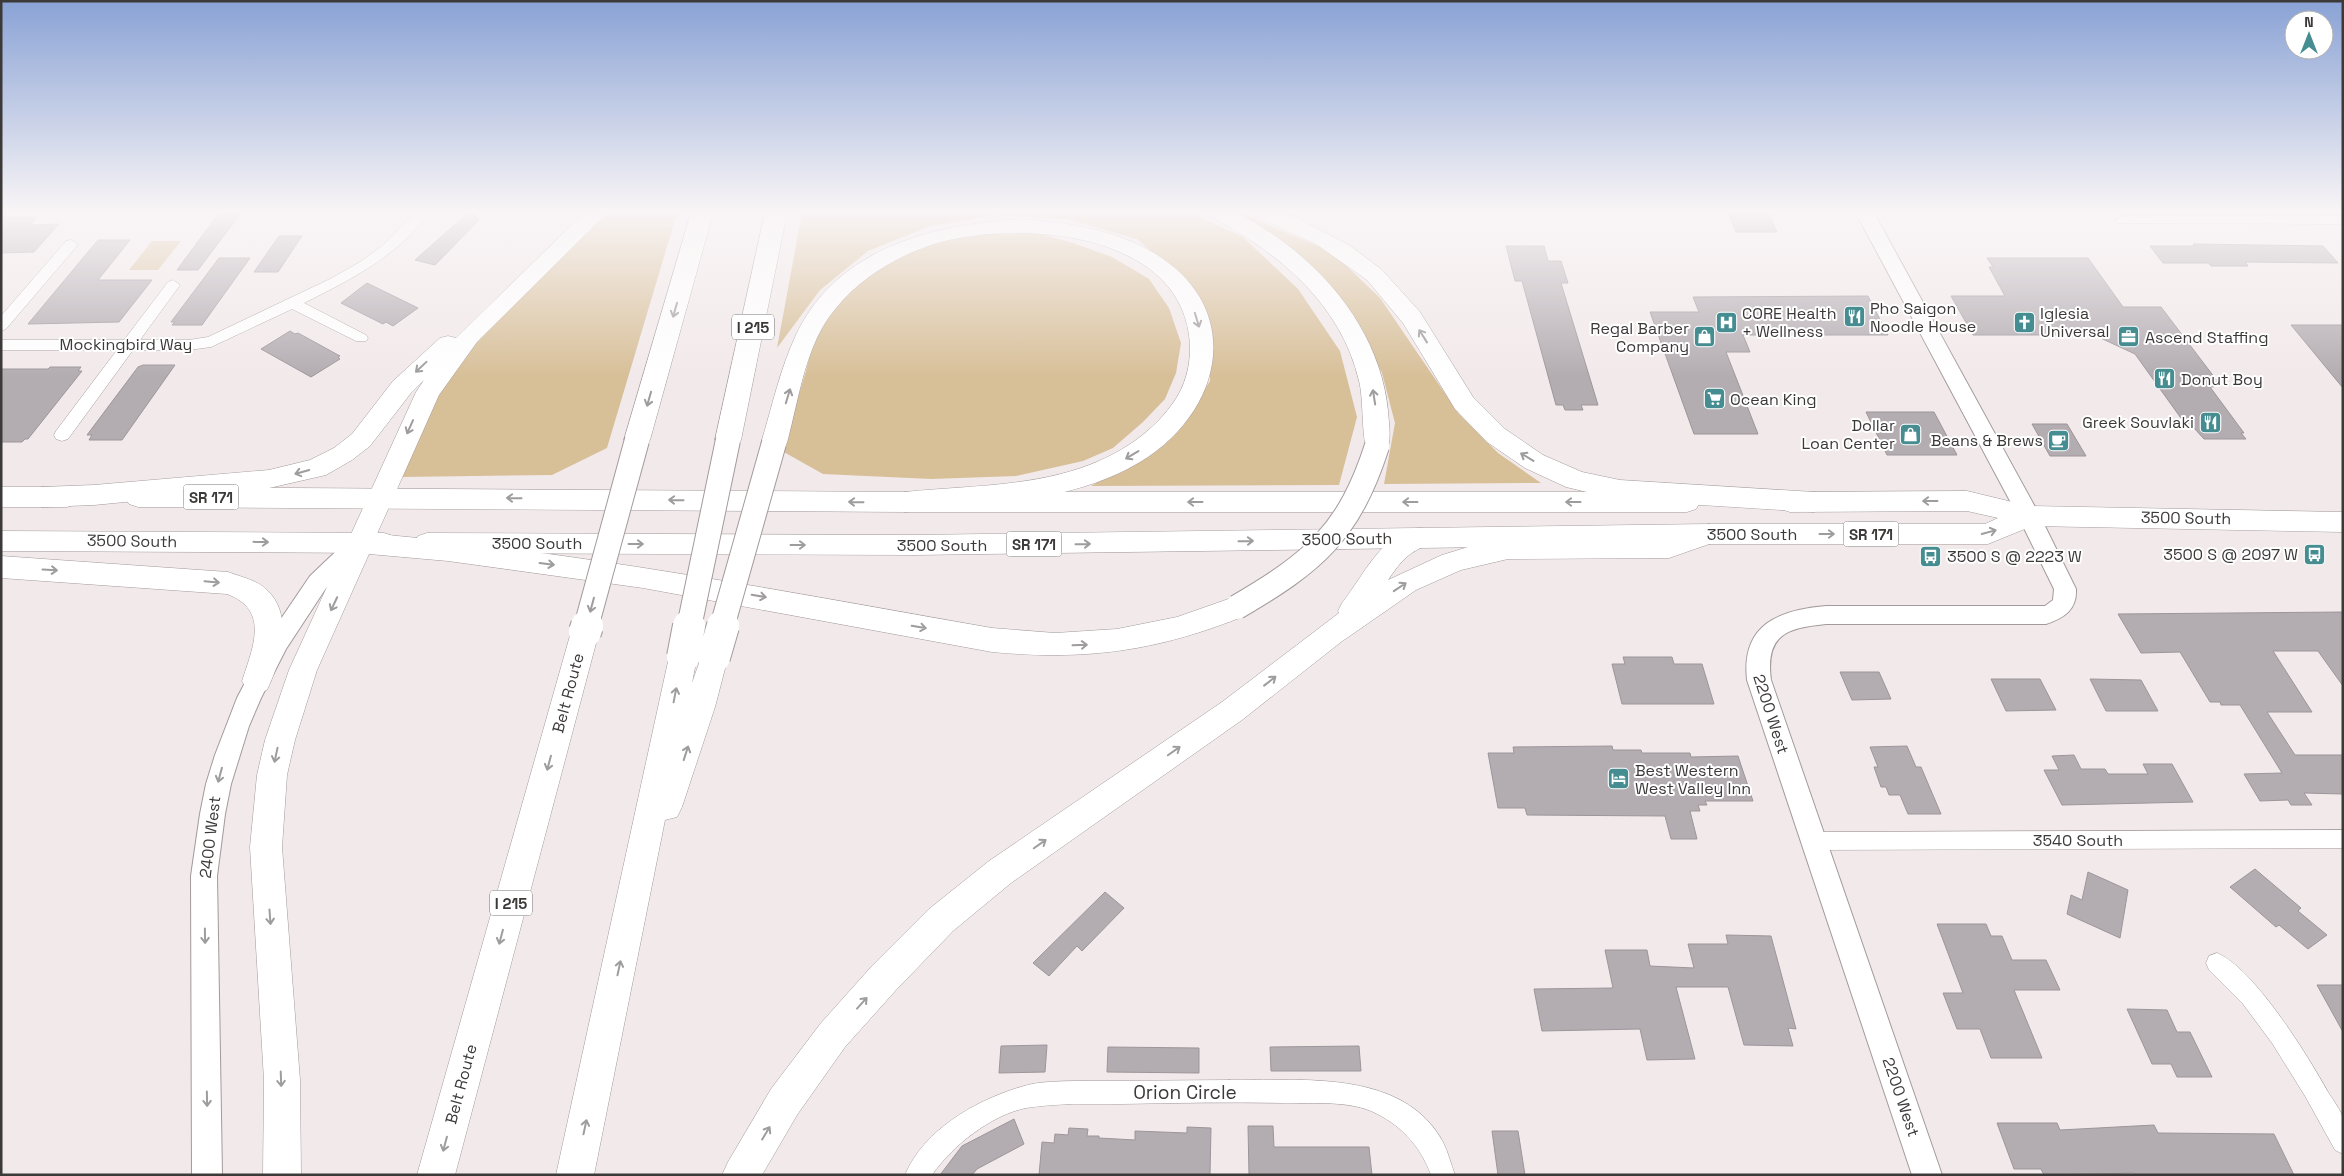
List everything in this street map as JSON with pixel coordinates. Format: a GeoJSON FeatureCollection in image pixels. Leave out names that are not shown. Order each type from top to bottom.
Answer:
{"type":"FeatureCollection","features":[{"type":"Feature","properties":{"kind":"main road"},"geometry":{"type":"LineString","coordinates":[[282,1175],[282,1080],[266,847],[270,793],[280,740],[290,704],[303,670],[428,392],[451,358],[488,317],[539,268]]}},
{"type":"Feature","properties":{"kind":"main road","name":"Belt Route"},"geometry":{"type":"LineString","coordinates":[[436,1175],[637,440],[686,268]]}},
{"type":"Feature","properties":{"kind":"main road","name":"I 215"},"geometry":{"type":"LineString","coordinates":[[575,1175],[764,268]]}},
{"type":"Feature","properties":{"kind":"main road"},"geometry":{"type":"LineString","coordinates":[[638,880],[683,760],[804,342],[818,314],[828,301],[854,277],[869,268]]}},
{"type":"Feature","properties":{"kind":"main road"},"geometry":{"type":"LineString","coordinates":[[905,502],[1032,489],[1060,484],[1109,467],[1144,448],[1172,422],[1187,401],[1198,379],[1202,351],[1202,337],[1193,307],[1184,293],[1160,268]]}},
{"type":"Feature","properties":{"kind":"main road"},"geometry":{"type":"LineString","coordinates":[[360,543],[466,553],[643,577],[1026,645],[1095,645],[1130,640],[1186,627],[1237,607],[1292,573],[1309,559],[1339,529],[1359,498],[1376,446],[1376,416],[1372,384],[1360,348],[1344,320],[1316,284],[1300,268]]}},
{"type":"Feature","properties":{"kind":"main road"},"geometry":{"type":"LineString","coordinates":[[1364,268],[1378,278],[1408,312],[1464,403],[1507,444],[1545,467],[1580,481],[1620,490],[1814,502]]}},
{"type":"Feature","properties":{"kind":"main road"},"geometry":{"type":"LineString","coordinates":[[42,497],[94,495],[269,479],[317,468],[357,444],[416,372],[449,343],[488,317]]}},
{"type":"Feature","properties":{"kind":"main road","name":"3500 South"},"geometry":{"type":"LineString","coordinates":[[1,497],[380,497],[905,502],[1967,501],[2029,516],[2343,522]]}},
{"type":"Feature","properties":{"kind":"main road","name":"3500 South"},"geometry":{"type":"LineString","coordinates":[[1,541],[951,545],[1422,537],[1988,534],[2029,516]]}},
{"type":"Feature","properties":{"kind":"main road"},"geometry":{"type":"LineString","coordinates":[[741,1175],[784,1102],[834,1035],[884,978],[941,920],[1000,872],[1232,711],[1331,634],[1406,582],[1452,562],[1478,554],[1508,549],[1669,548],[1709,534]]}},
{"type":"Feature","properties":{"kind":"main road"},"geometry":{"type":"LineString","coordinates":[[1331,634],[1366,595],[1390,557],[1404,544],[1422,537]]}},
{"type":"Feature","properties":{"kind":"main road"},"geometry":{"type":"LineString","coordinates":[[1,567],[147,576],[242,587],[262,600],[270,619],[267,647],[257,681]]}},
{"type":"Feature","properties":{"kind":"street"},"geometry":{"type":"LineString","coordinates":[[1,326],[51,268]]}},
{"type":"Feature","properties":{"kind":"street","name":"Mockingbird Way"},"geometry":{"type":"LineString","coordinates":[[1,345],[189,345],[211,342],[335,282],[359,268]]}},
{"type":"Feature","properties":{"kind":"street","name":"2200 West"},"geometry":{"type":"LineString","coordinates":[[1895,268],[2029,516],[2065,590],[2064,603],[2054,613],[2037,616],[1810,616],[1788,621],[1764,638],[1756,658],[1758,680],[1927,1175]]}},
{"type":"Feature","properties":{"kind":"street"},"geometry":{"type":"LineString","coordinates":[[62,435],[173,285]]}},
{"type":"Feature","properties":{"kind":"street"},"geometry":{"type":"LineString","coordinates":[[293,303],[361,338]]}},
{"type":"Feature","properties":{"kind":"street","name":"2400 West"},"geometry":{"type":"LineString","coordinates":[[207,1175],[204,876],[207,838],[214,798],[225,758],[239,719],[257,681],[286,629],[318,581],[360,543]]}},
{"type":"Feature","properties":{"kind":"street","name":"3540 South"},"geometry":{"type":"LineString","coordinates":[[1813,841],[2343,839]]}},
{"type":"Feature","properties":{"kind":"street"},"geometry":{"type":"LineString","coordinates":[[2217,964],[2254,1001],[2287,1044],[2311,1082],[2343,1142]]}},
{"type":"Feature","properties":{"kind":"street","name":"Orion Circle"},"geometry":{"type":"LineString","coordinates":[[917,1175],[930,1156],[956,1131],[990,1111],[1025,1097],[1074,1093],[1229,1091],[1337,1093],[1371,1099],[1402,1115],[1423,1135],[1434,1150],[1443,1175]]}},
{"type":"Feature","properties":{"kind":"shaded area"},"geometry":{"type":"Polygon","coordinates":[[[131,268],[160,268],[158,270],[129,270],[131,268]]]}},
{"type":"Feature","properties":{"kind":"shaded area"},"geometry":{"type":"Polygon","coordinates":[[[550,268],[661,268],[607,448],[552,475],[400,477],[422,427],[460,356],[550,268]]]}},
{"type":"Feature","properties":{"kind":"shaded area"},"geometry":{"type":"Polygon","coordinates":[[[792,268],[847,268],[820,290],[777,348],[792,268]]]}},
{"type":"Feature","properties":{"kind":"shaded area"},"geometry":{"type":"Polygon","coordinates":[[[879,268],[1130,268],[1149,279],[1169,308],[1181,343],[1176,373],[1165,399],[1143,422],[1113,448],[1083,461],[1016,476],[931,479],[823,474],[782,451],[815,338],[831,310],[849,290],[879,268]]]}},
{"type":"Feature","properties":{"kind":"shaded area"},"geometry":{"type":"Polygon","coordinates":[[[1170,268],[1276,268],[1298,289],[1340,351],[1357,417],[1339,485],[1091,486],[1173,437],[1210,381],[1211,328],[1188,283],[1170,268]]]}},
{"type":"Feature","properties":{"kind":"shaded area"},"geometry":{"type":"Polygon","coordinates":[[[1295,268],[1349,268],[1380,298],[1459,414],[1498,453],[1541,483],[1384,484],[1395,423],[1382,373],[1356,321],[1295,268]]]}},
{"type":"Feature","properties":{"kind":"building"},"geometry":{"type":"Polygon","coordinates":[[[75,268],[108,268],[98,280],[152,280],[119,322],[28,324],[75,268]]]}},
{"type":"Feature","properties":{"kind":"building"},"geometry":{"type":"Polygon","coordinates":[[[179,268],[200,268],[198,270],[177,270],[179,268]]]}},
{"type":"Feature","properties":{"kind":"building"},"geometry":{"type":"Polygon","coordinates":[[[212,268],[243,268],[202,325],[172,325],[175,322],[171,322],[212,268]]]}},
{"type":"Feature","properties":{"kind":"building"},"geometry":{"type":"Polygon","coordinates":[[[257,268],[281,268],[278,272],[254,272],[257,268]]]}},
{"type":"Feature","properties":{"kind":"building"},"geometry":{"type":"Polygon","coordinates":[[[1512,268],[1563,268],[1568,283],[1561,283],[1598,405],[1581,405],[1583,410],[1565,410],[1563,405],[1556,405],[1522,281],[1515,281],[1512,268]]]}},
{"type":"Feature","properties":{"kind":"building"},"geometry":{"type":"Polygon","coordinates":[[[1989,268],[2095,268],[2123,307],[2161,307],[2221,386],[2210,387],[2244,433],[2241,433],[2246,439],[2204,439],[2194,428],[2188,428],[2135,354],[2094,335],[1973,335],[1951,296],[2005,296],[1989,268]]]}},
{"type":"Feature","properties":{"kind":"building"},"geometry":{"type":"Polygon","coordinates":[[[367,283],[418,308],[393,326],[386,322],[383,324],[341,303],[367,283]]]}},
{"type":"Feature","properties":{"kind":"building"},"geometry":{"type":"Polygon","coordinates":[[[1868,296],[1888,335],[1743,335],[1750,352],[1726,352],[1758,434],[1694,434],[1650,312],[1699,312],[1693,297],[1868,296]]]}},
{"type":"Feature","properties":{"kind":"building"},"geometry":{"type":"Polygon","coordinates":[[[2291,325],[2343,325],[2343,388],[2291,325]]]}},
{"type":"Feature","properties":{"kind":"building"},"geometry":{"type":"Polygon","coordinates":[[[290,331],[295,334],[298,333],[340,356],[338,357],[340,359],[311,377],[261,349],[290,331]]]}},
{"type":"Feature","properties":{"kind":"building"},"geometry":{"type":"Polygon","coordinates":[[[143,365],[175,365],[122,440],[89,440],[92,435],[87,435],[138,367],[143,365]]]}},
{"type":"Feature","properties":{"kind":"building"},"geometry":{"type":"Polygon","coordinates":[[[50,367],[81,367],[78,371],[82,371],[28,439],[22,442],[1,442],[1,369],[48,369],[50,367]]]}},
{"type":"Feature","properties":{"kind":"building","name":"Dollar Loan Center"},"geometry":{"type":"Polygon","coordinates":[[[1866,412],[1934,412],[1957,455],[1887,455],[1866,412]]]}},
{"type":"Feature","properties":{"kind":"building","name":"Beans & Brews"},"geometry":{"type":"Polygon","coordinates":[[[2032,424],[2067,424],[2086,456],[2050,456],[2032,424]]]}},
{"type":"Feature","properties":{"kind":"building"},"geometry":{"type":"Polygon","coordinates":[[[2343,612],[2343,686],[2318,651],[2273,651],[2312,712],[2267,712],[2295,755],[2343,755],[2343,794],[2304,793],[2312,805],[2291,805],[2288,800],[2260,801],[2244,774],[2282,773],[2240,705],[2221,705],[2220,702],[2210,702],[2180,652],[2141,653],[2118,614],[2343,612]]]}},
{"type":"Feature","properties":{"kind":"building"},"geometry":{"type":"Polygon","coordinates":[[[1623,657],[1672,657],[1674,664],[1702,664],[1714,704],[1622,704],[1612,664],[1625,664],[1623,657]]]}},
{"type":"Feature","properties":{"kind":"building"},"geometry":{"type":"Polygon","coordinates":[[[1840,672],[1879,672],[1891,699],[1852,700],[1840,672]]]}},
{"type":"Feature","properties":{"kind":"building"},"geometry":{"type":"Polygon","coordinates":[[[1991,679],[2040,679],[2056,710],[2006,711],[1991,679]]]}},
{"type":"Feature","properties":{"kind":"building"},"geometry":{"type":"Polygon","coordinates":[[[2090,679],[2141,680],[2158,711],[2106,711],[2090,679]]]}},
{"type":"Feature","properties":{"kind":"building","name":"Best Western West Valley Inn"},"geometry":{"type":"Polygon","coordinates":[[[1612,746],[1613,750],[1641,750],[1642,753],[1690,753],[1691,757],[1738,756],[1753,801],[1705,801],[1707,805],[1698,805],[1700,811],[1690,811],[1697,839],[1671,839],[1665,816],[1527,815],[1525,808],[1498,808],[1488,753],[1514,753],[1513,747],[1612,746]]]}},
{"type":"Feature","properties":{"kind":"building"},"geometry":{"type":"Polygon","coordinates":[[[1907,746],[1916,767],[1921,767],[1941,814],[1908,814],[1900,795],[1889,795],[1886,787],[1881,787],[1874,767],[1878,767],[1870,747],[1907,746]]]}},
{"type":"Feature","properties":{"kind":"building"},"geometry":{"type":"Polygon","coordinates":[[[2074,755],[2081,769],[2105,769],[2108,774],[2148,774],[2143,764],[2172,764],[2193,802],[2062,805],[2044,770],[2059,770],[2052,756],[2074,755]]]}},
{"type":"Feature","properties":{"kind":"building"},"geometry":{"type":"Polygon","coordinates":[[[2255,869],[2301,908],[2298,911],[2327,935],[2308,949],[2279,925],[2276,927],[2230,887],[2255,869]]]}},
{"type":"Feature","properties":{"kind":"building"},"geometry":{"type":"Polygon","coordinates":[[[2088,872],[2128,890],[2120,938],[2067,914],[2071,895],[2082,900],[2088,872]]]}},
{"type":"Feature","properties":{"kind":"building"},"geometry":{"type":"Polygon","coordinates":[[[1105,892],[1124,908],[1082,951],[1077,946],[1049,976],[1033,963],[1105,892]]]}},
{"type":"Feature","properties":{"kind":"building"},"geometry":{"type":"Polygon","coordinates":[[[1937,924],[1986,924],[1991,936],[2002,936],[2012,960],[2046,960],[2060,990],[2014,990],[2042,1058],[1991,1058],[1980,1029],[1957,1029],[1943,993],[1963,993],[1937,924]]]}},
{"type":"Feature","properties":{"kind":"building"},"geometry":{"type":"Polygon","coordinates":[[[1726,935],[1771,936],[1796,1029],[1788,1028],[1793,1046],[1744,1045],[1728,987],[1676,987],[1695,1059],[1647,1060],[1640,1029],[1542,1031],[1534,989],[1613,988],[1605,950],[1647,950],[1650,966],[1694,968],[1688,944],[1728,944],[1726,935]]]}},
{"type":"Feature","properties":{"kind":"building"},"geometry":{"type":"Polygon","coordinates":[[[2317,985],[2343,985],[2343,1032],[2317,985]]]}},
{"type":"Feature","properties":{"kind":"building"},"geometry":{"type":"Polygon","coordinates":[[[2127,1009],[2167,1010],[2177,1032],[2190,1032],[2212,1077],[2177,1077],[2171,1064],[2152,1064],[2127,1009]]]}},
{"type":"Feature","properties":{"kind":"building"},"geometry":{"type":"Polygon","coordinates":[[[1047,1045],[1045,1072],[999,1073],[1001,1046],[1047,1045]]]}},
{"type":"Feature","properties":{"kind":"building"},"geometry":{"type":"Polygon","coordinates":[[[1359,1046],[1361,1071],[1271,1071],[1270,1047],[1359,1046]]]}},
{"type":"Feature","properties":{"kind":"building"},"geometry":{"type":"Polygon","coordinates":[[[1108,1047],[1199,1048],[1199,1073],[1107,1072],[1108,1047]]]}},
{"type":"Feature","properties":{"kind":"building"},"geometry":{"type":"Polygon","coordinates":[[[1014,1119],[1024,1144],[977,1169],[972,1175],[940,1175],[962,1146],[1014,1119]]]}},
{"type":"Feature","properties":{"kind":"building"},"geometry":{"type":"Polygon","coordinates":[[[1997,1123],[2057,1123],[2060,1130],[2154,1125],[2158,1133],[2274,1134],[2294,1175],[2135,1175],[2134,1173],[2044,1175],[2041,1169],[2014,1169],[1997,1123]]]}},
{"type":"Feature","properties":{"kind":"building"},"geometry":{"type":"Polygon","coordinates":[[[1248,1126],[1273,1126],[1274,1147],[1369,1147],[1372,1175],[1249,1175],[1248,1126]]]}},
{"type":"Feature","properties":{"kind":"building"},"geometry":{"type":"Polygon","coordinates":[[[1187,1127],[1211,1128],[1210,1175],[1039,1175],[1042,1142],[1054,1143],[1055,1134],[1068,1135],[1069,1128],[1088,1129],[1087,1136],[1135,1140],[1135,1131],[1187,1133],[1187,1127]]]}},
{"type":"Feature","properties":{"kind":"building"},"geometry":{"type":"Polygon","coordinates":[[[1492,1131],[1518,1131],[1525,1175],[1498,1175],[1492,1131]]]}},
{"type":"Feature","properties":{"kind":"place","name":"Pho Saigon Noodle House"},"geometry":{"type":"Point","coordinates":[1854,317]}},
{"type":"Feature","properties":{"kind":"place","name":"CORE Health + Wellness"},"geometry":{"type":"Point","coordinates":[1726,322]}},
{"type":"Feature","properties":{"kind":"place","name":"Iglesia Universal"},"geometry":{"type":"Point","coordinates":[2024,322]}},
{"type":"Feature","properties":{"kind":"place","name":"Regal Barber Company"},"geometry":{"type":"Point","coordinates":[1705,337]}},
{"type":"Feature","properties":{"kind":"place","name":"Ascend Staffing"},"geometry":{"type":"Point","coordinates":[2129,337]}},
{"type":"Feature","properties":{"kind":"place","name":"Donut Boy"},"geometry":{"type":"Point","coordinates":[2165,379]}},
{"type":"Feature","properties":{"kind":"place","name":"Ocean King"},"geometry":{"type":"Point","coordinates":[1714,399]}},
{"type":"Feature","properties":{"kind":"place","name":"Greek Souvlaki"},"geometry":{"type":"Point","coordinates":[2210,422]}},
{"type":"Feature","properties":{"kind":"place","name":"Dollar Loan Center"},"geometry":{"type":"Point","coordinates":[1911,434]}},
{"type":"Feature","properties":{"kind":"place","name":"Beans & Brews"},"geometry":{"type":"Point","coordinates":[2059,440]}},
{"type":"Feature","properties":{"kind":"place","name":"3500 S @ 2097 W"},"geometry":{"type":"Point","coordinates":[2314,554]}},
{"type":"Feature","properties":{"kind":"place","name":"3500 S @ 2223 W"},"geometry":{"type":"Point","coordinates":[1931,556]}},
{"type":"Feature","properties":{"kind":"place","name":"Best Western West Valley Inn"},"geometry":{"type":"Point","coordinates":[1619,779]}}]}
